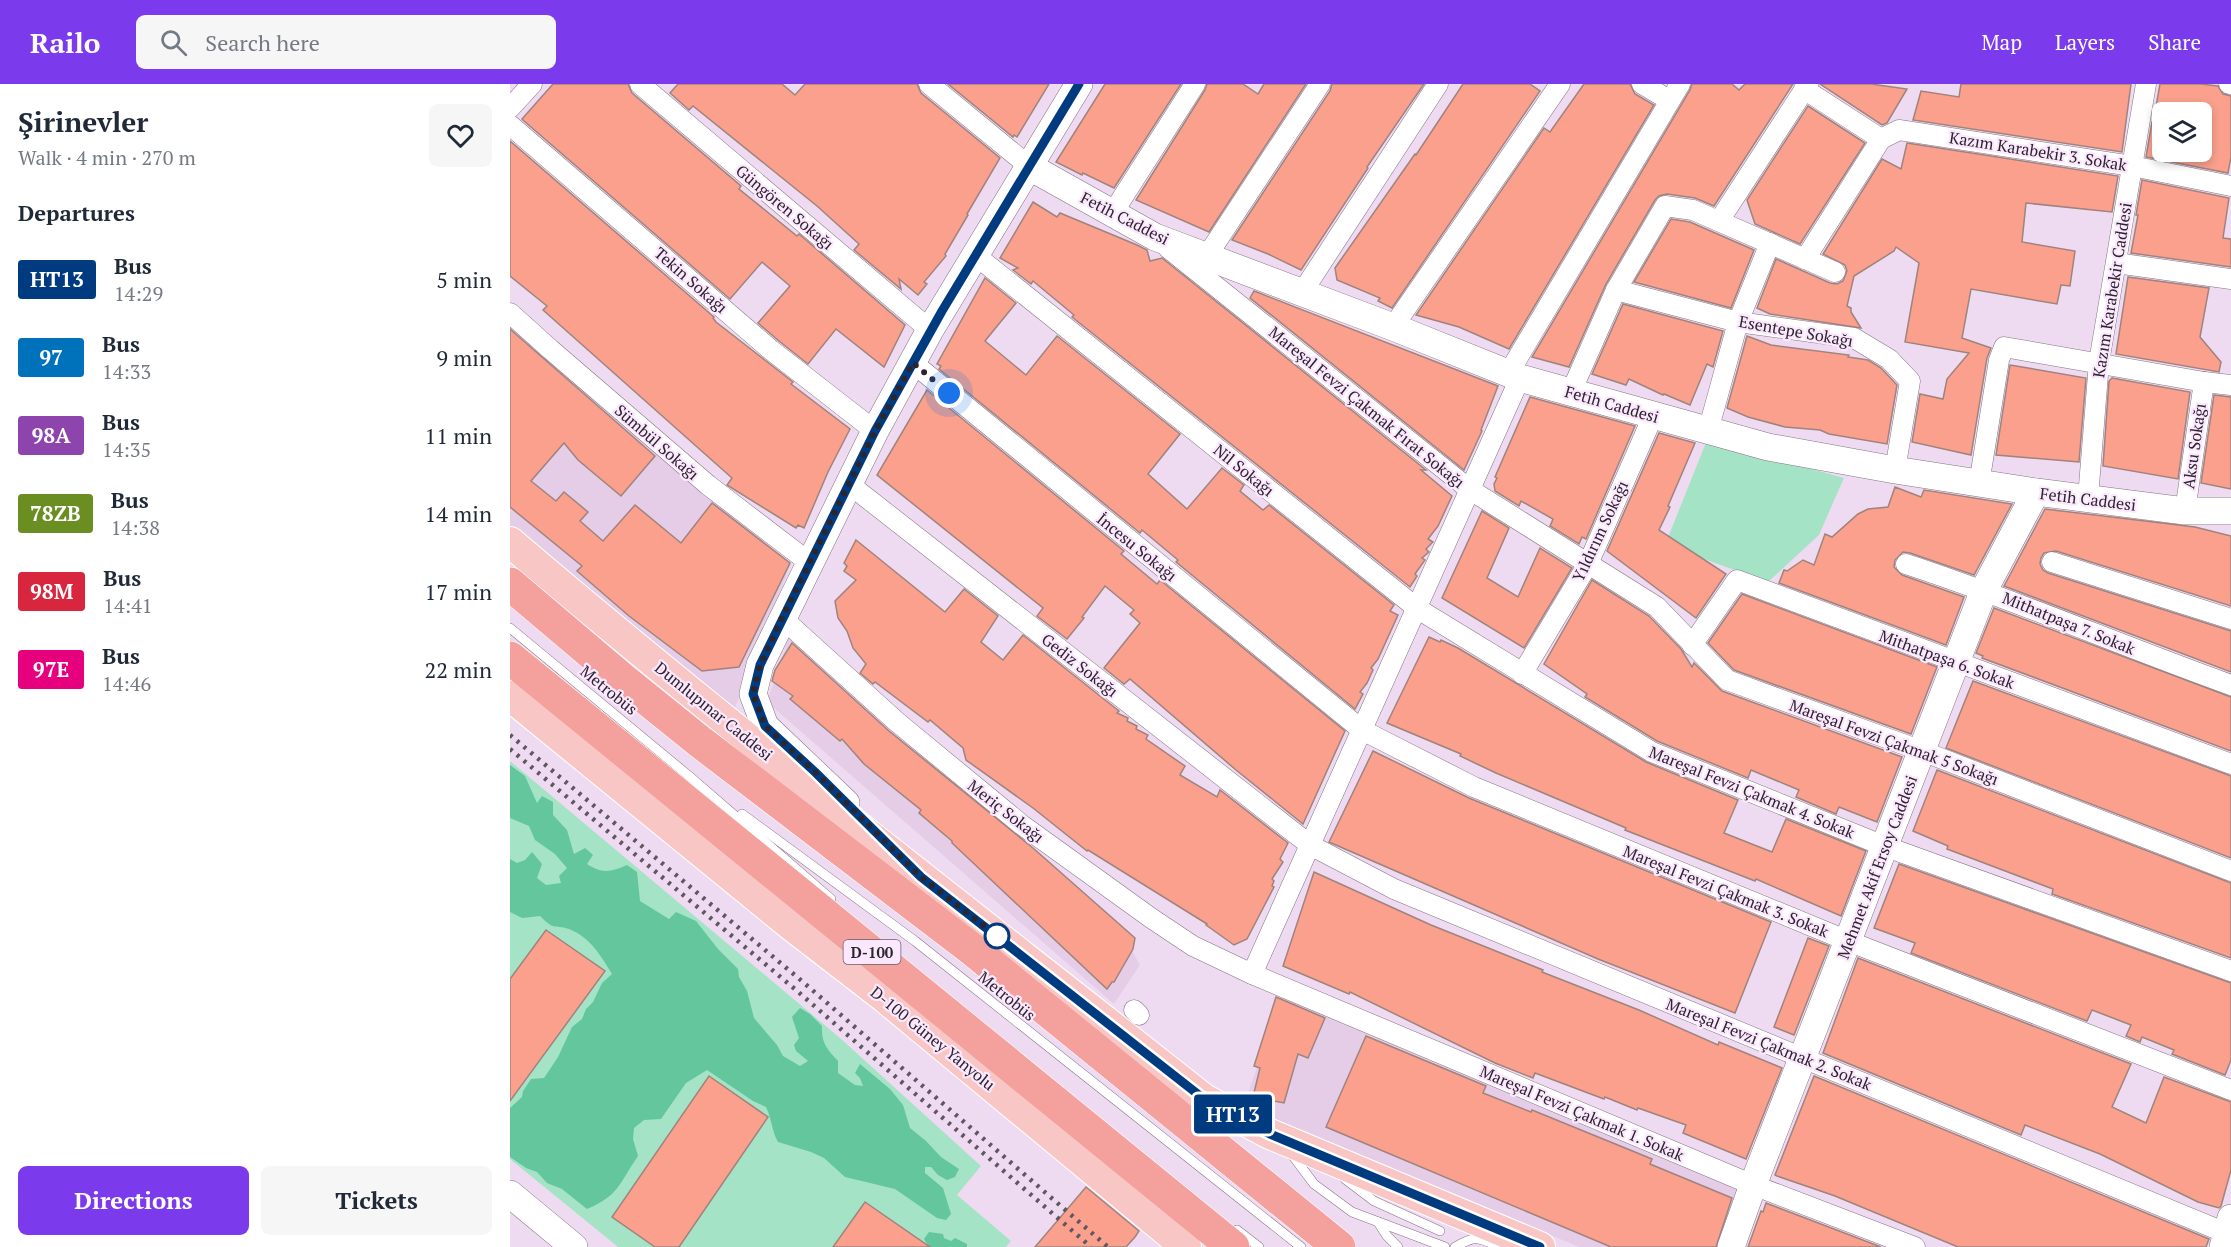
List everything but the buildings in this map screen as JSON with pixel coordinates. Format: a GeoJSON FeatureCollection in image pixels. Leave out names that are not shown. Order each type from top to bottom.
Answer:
{"type":"FeatureCollection","features":[{"type":"Feature","properties":{"kind":"highway"},"geometry":{"type":"LineString","coordinates":[[510,584],[621,679],[973,950],[1339,1247]]}},
{"type":"Feature","properties":{"kind":"highway","name":"D-100"},"geometry":{"type":"LineString","coordinates":[[510,658],[1233,1237]]}},
{"type":"Feature","properties":{"kind":"highway"},"geometry":{"type":"LineString","coordinates":[[1296,1213],[1353,1247]]}},
{"type":"Feature","properties":{"kind":"main road","name":"Dumlupınar Caddesi"},"geometry":{"type":"LineString","coordinates":[[510,542],[596,615],[921,877],[1204,1099],[1313,1153],[1540,1247]]}},
{"type":"Feature","properties":{"kind":"main road","name":"D-100 Güney Yanyolu"},"geometry":{"type":"LineString","coordinates":[[510,696],[774,911],[884,997],[1186,1247]]}},
{"type":"Feature","properties":{"kind":"street"},"geometry":{"type":"LineString","coordinates":[[510,108],[532,84]]}},
{"type":"Feature","properties":{"kind":"street","name":"Güngören Sokağı"},"geometry":{"type":"LineString","coordinates":[[639,84],[930,330]]}},
{"type":"Feature","properties":{"kind":"street"},"geometry":{"type":"LineString","coordinates":[[929,84],[1030,167]]}},
{"type":"Feature","properties":{"kind":"street"},"geometry":{"type":"LineString","coordinates":[[921,877],[765,726],[753,694],[760,665],[875,431],[930,330],[1079,84]]}},
{"type":"Feature","properties":{"kind":"street"},"geometry":{"type":"LineString","coordinates":[[1112,214],[1195,84]]}},
{"type":"Feature","properties":{"kind":"street"},"geometry":{"type":"LineString","coordinates":[[1207,256],[1320,84]]}},
{"type":"Feature","properties":{"kind":"street"},"geometry":{"type":"LineString","coordinates":[[1301,294],[1438,84]]}},
{"type":"Feature","properties":{"kind":"street"},"geometry":{"type":"LineString","coordinates":[[1393,327],[1560,84]]}},
{"type":"Feature","properties":{"kind":"street"},"geometry":{"type":"LineString","coordinates":[[1252,974],[1418,609],[1514,376],[1675,92],[1642,84]]}},
{"type":"Feature","properties":{"kind":"street","name":"Kazım Karabekir Caddesi"},"geometry":{"type":"LineString","coordinates":[[2088,498],[2099,362],[2146,84]]}},
{"type":"Feature","properties":{"kind":"street"},"geometry":{"type":"LineString","coordinates":[[1719,221],[1806,86],[1881,139],[1806,259]]}},
{"type":"Feature","properties":{"kind":"street","name":"Tekin Sokağı"},"geometry":{"type":"LineString","coordinates":[[510,125],[771,350],[875,431]]}},
{"type":"Feature","properties":{"kind":"street","name":"Kazım Karabekir 3. Sokak"},"geometry":{"type":"LineString","coordinates":[[1881,139],[1899,130],[2132,166],[2231,186]]}},
{"type":"Feature","properties":{"kind":"street","name":"Fetih Caddesi"},"geometry":{"type":"LineString","coordinates":[[1030,167],[1155,237],[1393,327],[1514,376],[1653,416],[1768,447],[1979,484],[2185,511],[2231,512]]}},
{"type":"Feature","properties":{"kind":"street"},"geometry":{"type":"LineString","coordinates":[[1571,392],[1616,290],[1665,206],[1693,210],[1834,272]]}},
{"type":"Feature","properties":{"kind":"street","name":"Mareşal Fevzi Çakmak Fırat Sokağı"},"geometry":{"type":"LineString","coordinates":[[1155,237],[1469,489],[1588,564]]}},
{"type":"Feature","properties":{"kind":"street"},"geometry":{"type":"LineString","coordinates":[[1708,430],[1738,322],[1770,243]]}},
{"type":"Feature","properties":{"kind":"street","name":"Nil Sokağı"},"geometry":{"type":"LineString","coordinates":[[975,255],[1418,609],[1522,674]]}},
{"type":"Feature","properties":{"kind":"street"},"geometry":{"type":"LineString","coordinates":[[2115,263],[2231,279]]}},
{"type":"Feature","properties":{"kind":"street","name":"Esentepe Sokağı"},"geometry":{"type":"LineString","coordinates":[[1616,290],[1738,322],[1854,338],[1889,359],[1910,381],[1895,470]]}},
{"type":"Feature","properties":{"kind":"street","name":"Sümbül Sokağı"},"geometry":{"type":"LineString","coordinates":[[510,313],[708,485],[810,563]]}},
{"type":"Feature","properties":{"kind":"street"},"geometry":{"type":"LineString","coordinates":[[1979,484],[1999,360],[2004,347],[2204,382],[2231,384]]}},
{"type":"Feature","properties":{"kind":"street","name":"İncesu Sokağı"},"geometry":{"type":"LineString","coordinates":[[913,363],[1362,730]]}},
{"type":"Feature","properties":{"kind":"street","name":"Aksu Sokağı"},"geometry":{"type":"LineString","coordinates":[[2185,511],[2204,382]]}},
{"type":"Feature","properties":{"kind":"street","name":"Yıldırım Sokağı"},"geometry":{"type":"LineString","coordinates":[[1522,674],[1588,564],[1653,416]]}},
{"type":"Feature","properties":{"kind":"street","name":"Gediz Sokağı"},"geometry":{"type":"LineString","coordinates":[[849,484],[1310,845]]}},
{"type":"Feature","properties":{"kind":"street","name":"Mehmet Akif Ersoy Caddesi"},"geometry":{"type":"LineString","coordinates":[[1731,1247],[1984,590],[2036,492]]}},
{"type":"Feature","properties":{"kind":"street"},"geometry":{"type":"LineString","coordinates":[[2052,562],[2231,619]]}},
{"type":"Feature","properties":{"kind":"street","name":"Mareşal Fevzi Çakmak 5 Sokağı"},"geometry":{"type":"LineString","coordinates":[[1588,564],[1657,607],[1727,680],[1922,751],[2231,871]]}},
{"type":"Feature","properties":{"kind":"street","name":"Mithatpaşa 7. Sokak"},"geometry":{"type":"LineString","coordinates":[[1906,564],[1984,590],[2170,664],[2231,685]]}},
{"type":"Feature","properties":{"kind":"street","name":"Mithatpaşa 6. Sokak"},"geometry":{"type":"LineString","coordinates":[[1692,645],[1737,580],[2231,764]]}},
{"type":"Feature","properties":{"kind":"street","name":"Meriç Sokağı"},"geometry":{"type":"LineString","coordinates":[[782,618],[897,722],[1022,825],[1193,946],[1252,974]]}},
{"type":"Feature","properties":{"kind":"street","name":"Mareşal Fevzi Çakmak 4. Sokak"},"geometry":{"type":"LineString","coordinates":[[1522,674],[1652,752],[1884,846],[2231,971]]}},
{"type":"Feature","properties":{"kind":"street","name":"Mareşal Fevzi Çakmak 3. Sokak"},"geometry":{"type":"LineString","coordinates":[[1362,730],[1474,787],[1848,941],[2231,1089]]}},
{"type":"Feature","properties":{"kind":"street","name":"Mareşal Fevzi Çakmak 2. Sokak"},"geometry":{"type":"LineString","coordinates":[[1310,845],[1394,889],[2228,1233]]}},
{"type":"Feature","properties":{"kind":"street","name":"Mareşal Fevzi Çakmak 1. Sokak"},"geometry":{"type":"LineString","coordinates":[[1252,974],[1753,1185],[1915,1247]]}},
{"type":"Feature","properties":{"kind":"street"},"geometry":{"type":"LineString","coordinates":[[510,1194],[574,1247]]}},
{"type":"Feature","properties":{"kind":"lane","name":"Metrobüs"},"geometry":{"type":"LineString","coordinates":[[510,628],[689,776],[840,907]]}},
{"type":"Feature","properties":{"kind":"lane","name":"Metrobüs"},"geometry":{"type":"LineString","coordinates":[[689,776],[915,941],[1301,1247]]}},
{"type":"Feature","properties":{"kind":"lane"},"geometry":{"type":"LineString","coordinates":[[1282,1139],[1314,1184],[1352,1212],[1445,1247]]}},
{"type":"Feature","properties":{"kind":"lane"},"geometry":{"type":"LineString","coordinates":[[1313,1153],[1374,1201],[1440,1231]]}},
{"type":"Feature","properties":{"kind":"lane"},"geometry":{"type":"LineString","coordinates":[[1378,1222],[1398,1247]]}},
{"type":"Feature","properties":{"kind":"lane"},"geometry":{"type":"LineString","coordinates":[[1233,1237],[1259,1247]]}},
{"type":"Feature","properties":{"kind":"lane"},"geometry":{"type":"LineString","coordinates":[[1455,1247],[1470,1238],[1481,1239],[1500,1247]]}},
{"type":"Feature","properties":{"kind":"shaded area"},"geometry":{"type":"Polygon","coordinates":[[[510,324],[621,423],[791,564],[734,710],[510,526],[510,324]]]}},
{"type":"Feature","properties":{"kind":"shaded area"},"geometry":{"type":"Polygon","coordinates":[[[793,624],[1119,928],[1140,965],[1114,1004],[767,702],[793,624]]]}},
{"type":"Feature","properties":{"kind":"shaded area"},"geometry":{"type":"Polygon","coordinates":[[[1282,997],[1741,1189],[1721,1247],[1579,1247],[1243,1107],[1282,997]]]}},
{"type":"Feature","properties":{"kind":"green space"},"geometry":{"type":"Polygon","coordinates":[[[1707,440],[1844,478],[1819,535],[1768,582],[1665,545],[1707,440]]]}},
{"type":"Feature","properties":{"kind":"green space"},"geometry":{"type":"Polygon","coordinates":[[[510,761],[840,1038],[981,1166],[957,1195],[1011,1241],[1006,1247],[618,1247],[510,1159],[510,761]]]}},
{"type":"Feature","properties":{"kind":"green space"},"geometry":{"type":"Polygon","coordinates":[[[510,765],[525,776],[537,803],[542,796],[553,802],[553,815],[567,830],[574,854],[585,848],[593,855],[587,864],[602,871],[627,865],[637,872],[640,901],[669,919],[676,912],[696,921],[718,949],[738,969],[754,1018],[777,1045],[783,1056],[800,1066],[808,1061],[796,1051],[794,1045],[799,1038],[792,1017],[800,1008],[822,1026],[826,1045],[838,1061],[838,1073],[855,1085],[863,1086],[855,1073],[860,1064],[890,1089],[903,1105],[910,1128],[941,1157],[959,1169],[955,1177],[947,1180],[931,1167],[925,1167],[925,1173],[943,1188],[951,1214],[946,1220],[937,1218],[895,1189],[845,1177],[824,1158],[778,1142],[766,1107],[753,1101],[707,1070],[686,1083],[661,1119],[644,1120],[634,1128],[633,1139],[638,1156],[613,1193],[587,1209],[562,1189],[547,1183],[537,1172],[526,1168],[510,1157],[510,1108],[522,1097],[531,1079],[544,1078],[558,1057],[572,1027],[582,1019],[602,983],[612,974],[594,948],[576,932],[552,925],[540,916],[522,918],[510,912],[510,859],[517,863],[525,860],[532,852],[542,864],[537,878],[546,885],[561,883],[559,876],[567,868],[555,854],[535,840],[529,826],[510,818],[510,765]]]}},
{"type":"Feature","properties":{"kind":"green space"},"geometry":{"type":"Polygon","coordinates":[[[929,1232],[943,1234],[944,1238],[951,1241],[955,1238],[967,1244],[967,1247],[925,1247],[927,1244],[924,1239],[929,1232]]]}},
{"type":"Feature","properties":{"kind":"railway"},"geometry":{"type":"LineString","coordinates":[[510,735],[803,982],[1108,1247]]}},
{"type":"Feature","properties":{"kind":"railway"},"geometry":{"type":"LineString","coordinates":[[510,749],[796,990],[1091,1247]]}},
{"type":"Feature","properties":{"kind":"bus line","name":"HT13"},"geometry":{"type":"LineString","coordinates":[[1079,84],[930,330],[875,431],[782,618],[760,665],[753,694],[765,726],[921,877],[1204,1099],[1270,1134],[1329,1160],[1540,1247]]}},
{"type":"Feature","properties":{"kind":"route"},"geometry":{"type":"LineString","coordinates":[[949,393],[913,363],[875,431],[782,618],[760,665],[753,694],[765,726],[921,877],[997,936]]}}]}
